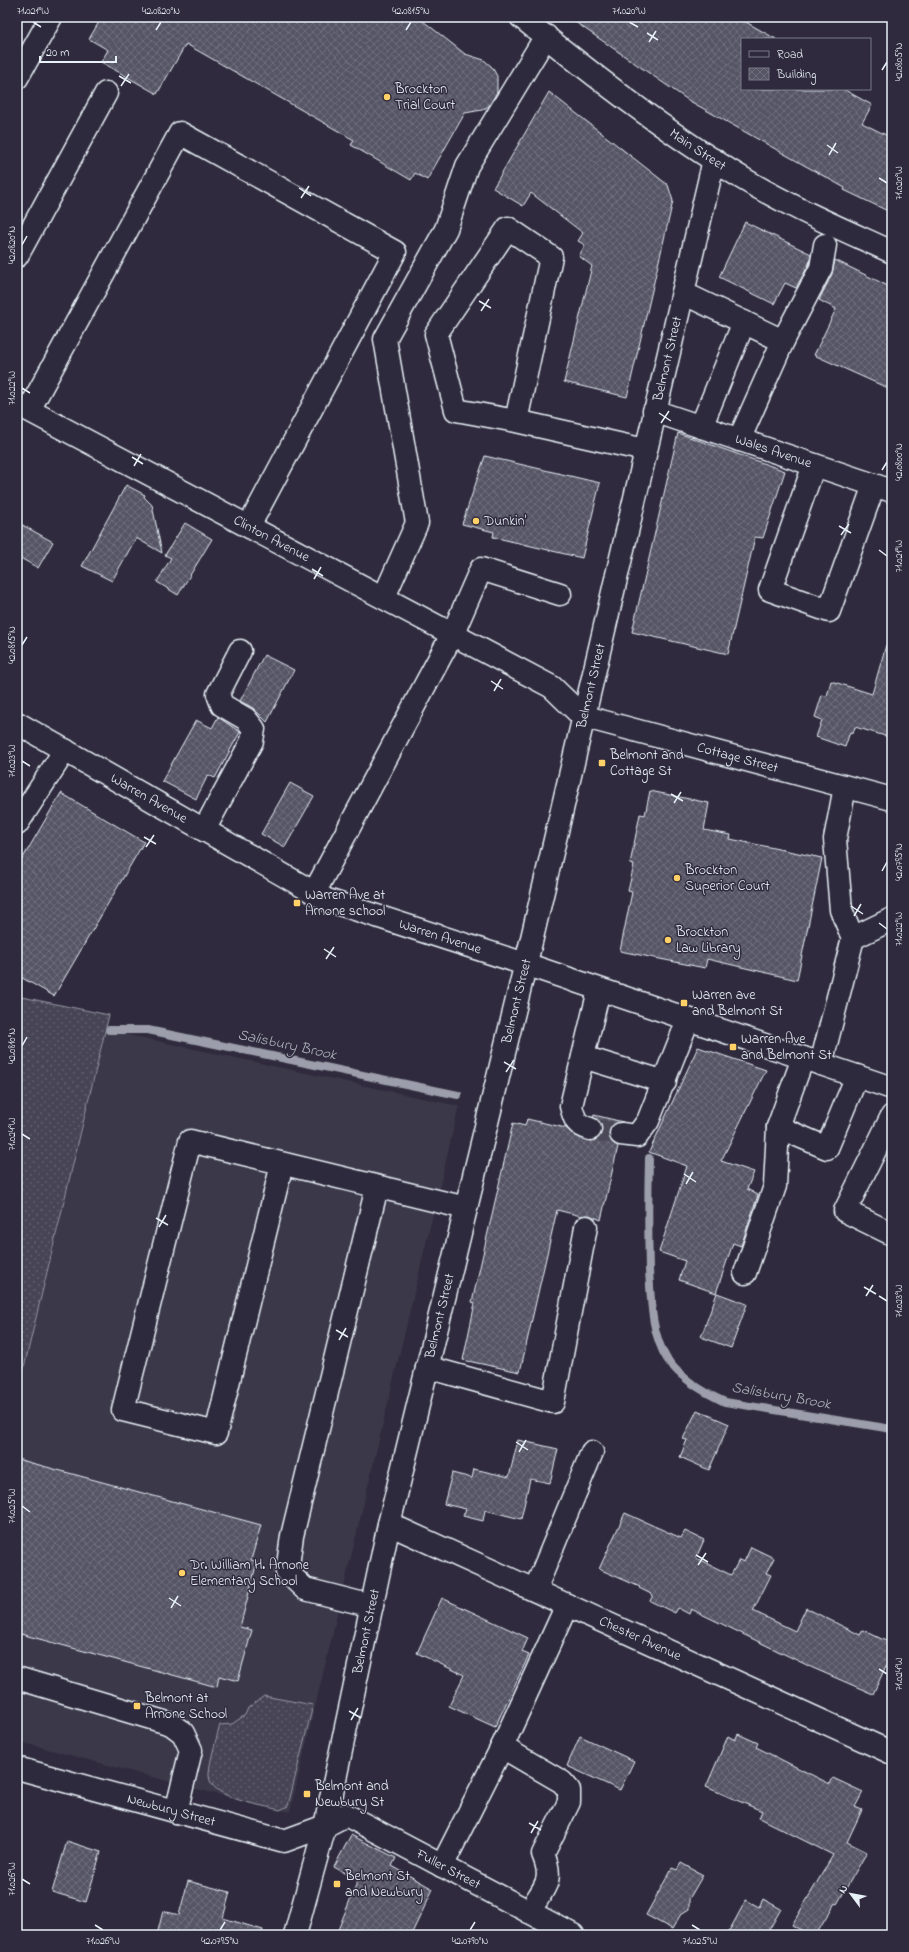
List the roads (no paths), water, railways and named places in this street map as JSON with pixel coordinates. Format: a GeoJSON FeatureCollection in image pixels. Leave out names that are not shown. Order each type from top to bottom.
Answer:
{"type":"FeatureCollection","features":[{"type":"Feature","properties":{"kind":"main road"},"geometry":{"type":"LineString","coordinates":[[17,78],[51,17]]}},
{"type":"Feature","properties":{"kind":"main road","name":"Main Street"},"geometry":{"type":"LineString","coordinates":[[521,17],[676,135],[714,160],[750,182],[834,225],[892,252]]}},
{"type":"Feature","properties":{"kind":"main road"},"geometry":{"type":"LineString","coordinates":[[384,597],[417,523],[386,339],[446,229],[467,166],[546,36]]}},
{"type":"Feature","properties":{"kind":"main road"},"geometry":{"type":"LineString","coordinates":[[17,256],[106,93]]}},
{"type":"Feature","properties":{"kind":"main road"},"geometry":{"type":"LineString","coordinates":[[23,407],[180,133],[395,252],[250,526]]}},
{"type":"Feature","properties":{"kind":"main road","name":"Belmont Street"},"geometry":{"type":"LineString","coordinates":[[295,1935],[325,1826],[389,1524],[525,964],[582,716],[714,160]]}},
{"type":"Feature","properties":{"kind":"main road"},"geometry":{"type":"LineString","coordinates":[[813,263],[825,245],[834,225]]}},
{"type":"Feature","properties":{"kind":"main road"},"geometry":{"type":"LineString","coordinates":[[516,421],[552,257],[508,228],[436,334],[456,410],[516,421],[645,450]]}},
{"type":"Feature","properties":{"kind":"main road"},"geometry":{"type":"LineString","coordinates":[[739,440],[783,341],[821,268],[825,245]]}},
{"type":"Feature","properties":{"kind":"main road"},"geometry":{"type":"LineString","coordinates":[[783,341],[799,290]]}},
{"type":"Feature","properties":{"kind":"main road"},"geometry":{"type":"LineString","coordinates":[[682,293],[783,341]]}},
{"type":"Feature","properties":{"kind":"main road"},"geometry":{"type":"LineString","coordinates":[[701,426],[744,322]]}},
{"type":"Feature","properties":{"kind":"main road","name":"Clinton Avenue"},"geometry":{"type":"LineString","coordinates":[[23,407],[453,633],[552,687],[582,716]]}},
{"type":"Feature","properties":{"kind":"main road","name":"Wales Avenue"},"geometry":{"type":"LineString","coordinates":[[654,411],[883,488]]}},
{"type":"Feature","properties":{"kind":"main road"},"geometry":{"type":"LineString","coordinates":[[814,465],[770,590],[829,611],[883,488]]}},
{"type":"Feature","properties":{"kind":"main road"},"geometry":{"type":"LineString","coordinates":[[314,893],[453,633],[481,569],[560,594]]}},
{"type":"Feature","properties":{"kind":"main road"},"geometry":{"type":"LineString","coordinates":[[204,830],[252,741],[254,729],[246,719],[222,705],[218,694],[240,651]]}},
{"type":"Feature","properties":{"kind":"main road","name":"Cottage Street"},"geometry":{"type":"LineString","coordinates":[[582,716],[892,799]]}},
{"type":"Feature","properties":{"kind":"main road","name":"Warren Avenue"},"geometry":{"type":"LineString","coordinates":[[17,723],[327,900],[525,964],[892,1088]]}},
{"type":"Feature","properties":{"kind":"main road"},"geometry":{"type":"LineString","coordinates":[[17,824],[65,750]]}},
{"type":"Feature","properties":{"kind":"main road"},"geometry":{"type":"LineString","coordinates":[[745,1273],[776,1186],[778,1127],[812,1061],[853,938],[841,910],[835,839],[845,787]]}},
{"type":"Feature","properties":{"kind":"main road"},"geometry":{"type":"LineString","coordinates":[[853,938],[892,919]]}},
{"type":"Feature","properties":{"kind":"main road"},"geometry":{"type":"LineString","coordinates":[[590,1129],[580,1126],[575,1120],[571,1106],[599,990]]}},
{"type":"Feature","properties":{"kind":"main road"},"geometry":{"type":"LineString","coordinates":[[621,1134],[637,1136],[648,1121],[665,1082],[688,1020]]}},
{"type":"Feature","properties":{"kind":"main road"},"geometry":{"type":"LineString","coordinates":[[583,1057],[665,1082]]}},
{"type":"Feature","properties":{"kind":"main road"},"geometry":{"type":"LineString","coordinates":[[778,1127],[827,1148],[857,1076]]}},
{"type":"Feature","properties":{"kind":"main road"},"geometry":{"type":"LineString","coordinates":[[892,1116],[845,1211],[892,1234]]}},
{"type":"Feature","properties":{"kind":"main road"},"geometry":{"type":"LineString","coordinates":[[282,1164],[216,1432],[123,1410],[190,1141],[466,1208]]}},
{"type":"Feature","properties":{"kind":"main road"},"geometry":{"type":"LineString","coordinates":[[372,1606],[305,1589],[287,1572],[292,1536],[377,1187]]}},
{"type":"Feature","properties":{"kind":"main road"},"geometry":{"type":"LineString","coordinates":[[427,1367],[553,1402],[586,1227]]}},
{"type":"Feature","properties":{"kind":"main road"},"geometry":{"type":"LineString","coordinates":[[535,1590],[592,1452]]}},
{"type":"Feature","properties":{"kind":"main road","name":"Chester Avenue"},"geometry":{"type":"LineString","coordinates":[[389,1524],[892,1753]]}},
{"type":"Feature","properties":{"kind":"main road"},"geometry":{"type":"LineString","coordinates":[[442,1866],[502,1747],[567,1605]]}},
{"type":"Feature","properties":{"kind":"main road"},"geometry":{"type":"LineString","coordinates":[[17,1678],[171,1724],[184,1733],[191,1750],[176,1812]]}},
{"type":"Feature","properties":{"kind":"main road"},"geometry":{"type":"LineString","coordinates":[[502,1747],[562,1782],[569,1790],[569,1802],[544,1854],[549,1868],[549,1879],[529,1912]]}},
{"type":"Feature","properties":{"kind":"main road","name":"Newbury Street"},"geometry":{"type":"LineString","coordinates":[[17,1768],[284,1841],[325,1826]]}},
{"type":"Feature","properties":{"kind":"main road","name":"Fuller Street"},"geometry":{"type":"LineString","coordinates":[[325,1826],[346,1815],[573,1935]]}},
{"type":"Feature","properties":{"kind":"waterway","name":"Salisbury Brook"},"geometry":{"type":"LineString","coordinates":[[109,1030],[148,1030],[458,1095]]}},
{"type":"Feature","properties":{"kind":"waterway","name":"Salisbury Brook"},"geometry":{"type":"LineString","coordinates":[[649,1158],[648,1242],[651,1304],[655,1327],[662,1349],[667,1359],[679,1373],[693,1384],[725,1402],[892,1429]]}},
{"type":"Feature","properties":{"kind":"tunnel"},"geometry":{"type":"LineString","coordinates":[[590,1129],[621,1134]]}},
{"type":"Feature","properties":{"kind":"place","name":"Brockton Trial Court"},"geometry":{"type":"Point","coordinates":[387,97]}},
{"type":"Feature","properties":{"kind":"place","name":"Dunkin'"},"geometry":{"type":"Point","coordinates":[476,521]}},
{"type":"Feature","properties":{"kind":"place","name":"Belmont and Cottage St"},"geometry":{"type":"Point","coordinates":[602,763]}},
{"type":"Feature","properties":{"kind":"place","name":"Brockton Superior Court"},"geometry":{"type":"Point","coordinates":[677,878]}},
{"type":"Feature","properties":{"kind":"place","name":"Warren Ave at Arnone school"},"geometry":{"type":"Point","coordinates":[297,903]}},
{"type":"Feature","properties":{"kind":"place","name":"Brockton Law Library"},"geometry":{"type":"Point","coordinates":[668,940]}},
{"type":"Feature","properties":{"kind":"place","name":"Warren ave and Belmont St"},"geometry":{"type":"Point","coordinates":[684,1003]}},
{"type":"Feature","properties":{"kind":"place","name":"Warren Ave and Belmont St"},"geometry":{"type":"Point","coordinates":[733,1047]}},
{"type":"Feature","properties":{"kind":"place","name":"Dr. William H. Arnone Elementary School"},"geometry":{"type":"Point","coordinates":[182,1573]}},
{"type":"Feature","properties":{"kind":"place","name":"Belmont at Arnone School"},"geometry":{"type":"Point","coordinates":[137,1706]}},
{"type":"Feature","properties":{"kind":"place","name":"Belmont and Newbury St"},"geometry":{"type":"Point","coordinates":[307,1794]}},
{"type":"Feature","properties":{"kind":"place","name":"Belmont St and Newbury"},"geometry":{"type":"Point","coordinates":[337,1884]}}]}
